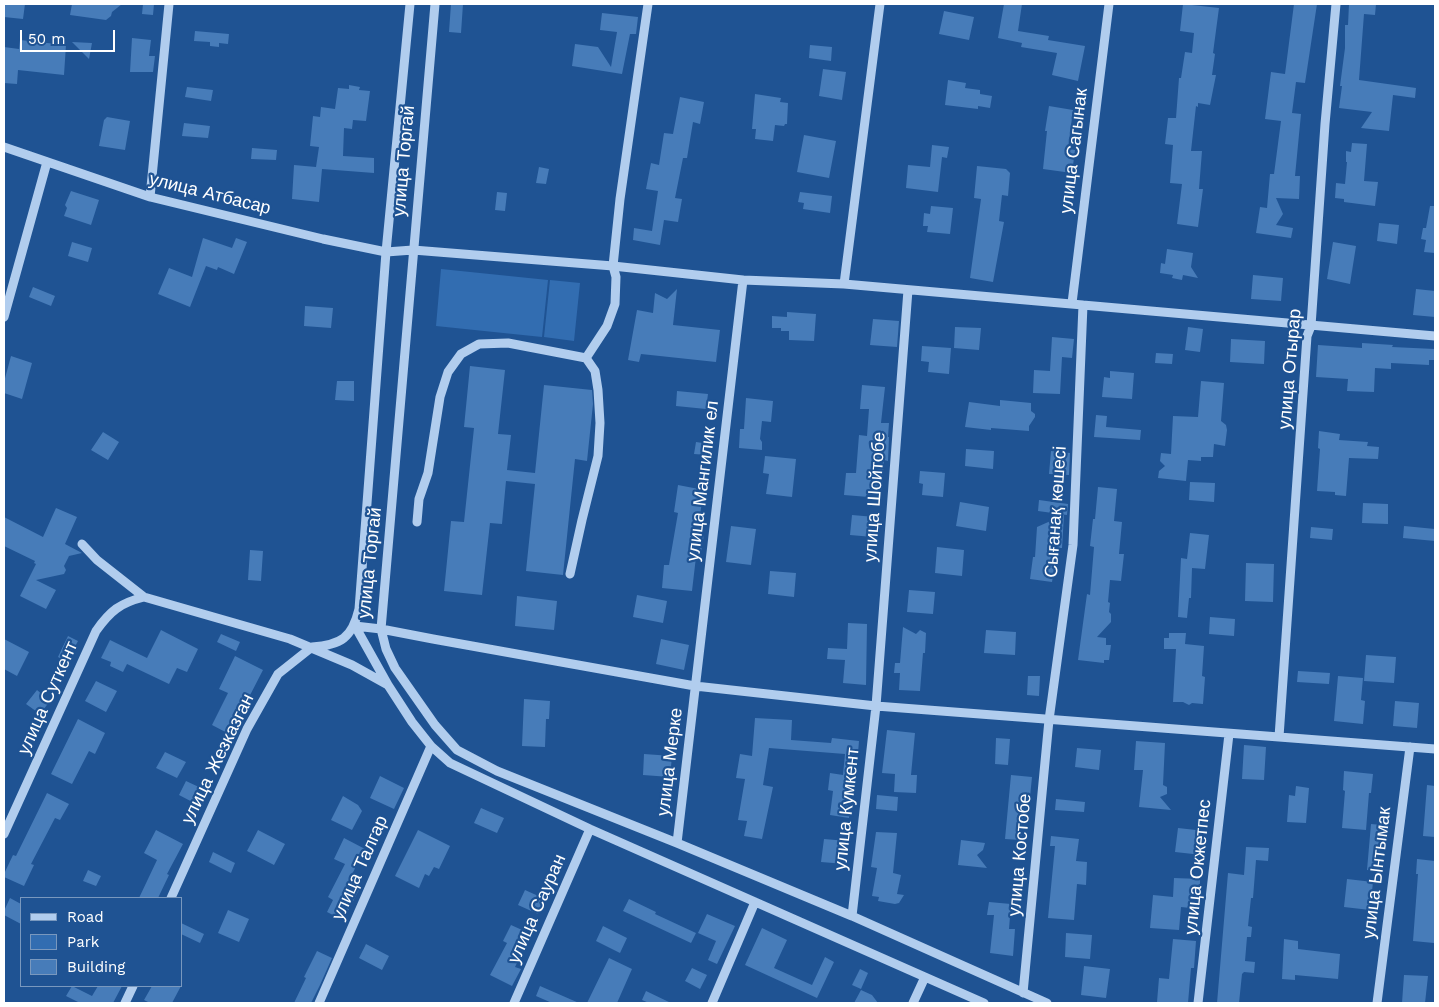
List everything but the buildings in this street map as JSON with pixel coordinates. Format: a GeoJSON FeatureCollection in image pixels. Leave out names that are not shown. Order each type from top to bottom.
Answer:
{"type":"FeatureCollection","features":[{"type":"Feature","properties":{"kind":"street"},"geometry":{"type":"LineString","coordinates":[[150,197],[169,4]]}},
{"type":"Feature","properties":{"kind":"street","name":"улица Торгай"},"geometry":{"type":"LineString","coordinates":[[410,4],[386,252],[358,609],[355,626],[381,629],[435,4]]}},
{"type":"Feature","properties":{"kind":"street"},"geometry":{"type":"LineString","coordinates":[[586,358],[607,326],[615,304],[616,277],[613,266],[620,199],[648,4]]}},
{"type":"Feature","properties":{"kind":"street"},"geometry":{"type":"LineString","coordinates":[[844,284],[880,4]]}},
{"type":"Feature","properties":{"kind":"street","name":"улица Сагынак"},"geometry":{"type":"LineString","coordinates":[[1072,303],[1109,4]]}},
{"type":"Feature","properties":{"kind":"street","name":"улица Отырар"},"geometry":{"type":"LineString","coordinates":[[1279,737],[1307,336],[1311,326],[1325,124],[1336,4]]}},
{"type":"Feature","properties":{"kind":"street","name":"улица Атбасар"},"geometry":{"type":"LineString","coordinates":[[4,147],[150,197],[323,240],[386,252],[413,250],[613,266],[743,280],[844,284],[1435,336]]}},
{"type":"Feature","properties":{"kind":"street"},"geometry":{"type":"LineString","coordinates":[[4,316],[47,162]]}},
{"type":"Feature","properties":{"kind":"street","name":"улица Мангилик ел"},"geometry":{"type":"LineString","coordinates":[[695,686],[743,280]]}},
{"type":"Feature","properties":{"kind":"street","name":"улица Шойтобе"},"geometry":{"type":"LineString","coordinates":[[876,706],[908,290]]}},
{"type":"Feature","properties":{"kind":"street","name":"Сығанақ көшесі"},"geometry":{"type":"LineString","coordinates":[[1049,720],[1073,545],[1083,305]]}},
{"type":"Feature","properties":{"kind":"street"},"geometry":{"type":"LineString","coordinates":[[417,522],[419,499],[428,473],[440,396],[448,372],[461,354],[479,344],[508,343],[586,358],[595,371],[598,390],[600,423],[598,456],[570,574]]}},
{"type":"Feature","properties":{"kind":"street"},"geometry":{"type":"LineString","coordinates":[[82,544],[97,560],[144,597],[290,639],[352,665],[388,685]]}},
{"type":"Feature","properties":{"kind":"street","name":"улица Суткент"},"geometry":{"type":"LineString","coordinates":[[4,834],[96,631],[106,616],[115,608],[129,601],[144,597]]}},
{"type":"Feature","properties":{"kind":"street"},"geometry":{"type":"LineString","coordinates":[[312,647],[326,646],[337,642],[348,635],[355,626],[388,685],[412,722],[431,746],[450,763],[590,829],[984,1003]]}},
{"type":"Feature","properties":{"kind":"street"},"geometry":{"type":"LineString","coordinates":[[1046,1003],[852,916],[498,771],[457,750],[435,725],[395,668],[386,649],[381,629],[433,640],[695,686],[876,706],[1435,749]]}},
{"type":"Feature","properties":{"kind":"street","name":"улица Жезказган"},"geometry":{"type":"LineString","coordinates":[[171,897],[247,729],[278,674],[312,647]]}},
{"type":"Feature","properties":{"kind":"street","name":"улица Мерке"},"geometry":{"type":"LineString","coordinates":[[676,843],[695,686]]}},
{"type":"Feature","properties":{"kind":"street","name":"улица Кумкент"},"geometry":{"type":"LineString","coordinates":[[852,916],[876,706]]}},
{"type":"Feature","properties":{"kind":"street","name":"улица Костобе"},"geometry":{"type":"LineString","coordinates":[[1023,992],[1049,720]]}},
{"type":"Feature","properties":{"kind":"street","name":"улица Окжетпес"},"geometry":{"type":"LineString","coordinates":[[1198,1003],[1229,734]]}},
{"type":"Feature","properties":{"kind":"street","name":"улица Талгар"},"geometry":{"type":"LineString","coordinates":[[319,1003],[431,746]]}},
{"type":"Feature","properties":{"kind":"street","name":"улица Ынтымак"},"geometry":{"type":"LineString","coordinates":[[1377,1003],[1410,747]]}},
{"type":"Feature","properties":{"kind":"street","name":"улица Сауран"},"geometry":{"type":"LineString","coordinates":[[514,1003],[590,829]]}},
{"type":"Feature","properties":{"kind":"street"},"geometry":{"type":"LineString","coordinates":[[712,1003],[756,902]]}},
{"type":"Feature","properties":{"kind":"street"},"geometry":{"type":"LineString","coordinates":[[913,1003],[925,977]]}},
{"type":"Feature","properties":{"kind":"street"},"geometry":{"type":"LineString","coordinates":[[125,1003],[133,987]]}},
{"type":"Feature","properties":{"kind":"green space"},"geometry":{"type":"Polygon","coordinates":[[[441,269],[548,280],[542,337],[436,326],[441,269]]]}},
{"type":"Feature","properties":{"kind":"green space"},"geometry":{"type":"Polygon","coordinates":[[[550,280],[580,283],[574,341],[544,337],[550,280]]]}}]}
